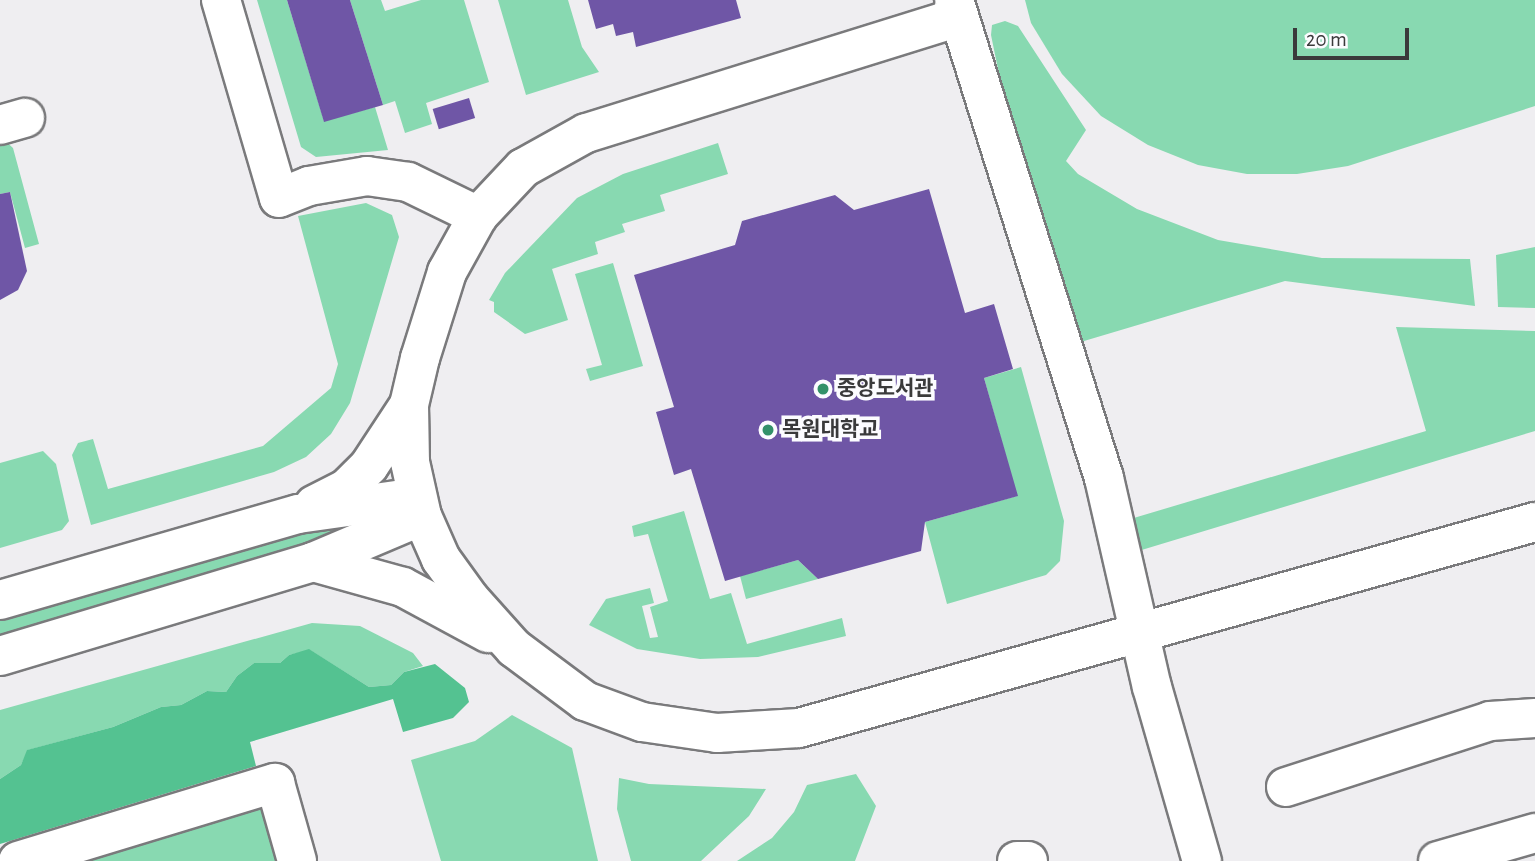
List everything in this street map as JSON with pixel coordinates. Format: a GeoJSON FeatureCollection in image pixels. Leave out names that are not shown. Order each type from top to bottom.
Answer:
{"type":"FeatureCollection","features":[{"type":"Feature","properties":{"kind":"lane"},"geometry":{"type":"LineString","coordinates":[[220,0],[279,198],[309,186],[367,176],[408,183],[478,216]]}},
{"type":"Feature","properties":{"kind":"lane"},"geometry":{"type":"LineString","coordinates":[[298,514],[353,481],[390,439],[409,405],[447,272],[478,216],[523,168],[586,133],[957,9],[1104,478],[1139,635],[1202,861]]}},
{"type":"Feature","properties":{"kind":"lane"},"geometry":{"type":"LineString","coordinates":[[409,405],[410,463],[420,507],[441,559],[470,599],[514,648],[560,686],[614,713],[694,731],[759,733],[799,728],[935,693],[1535,522]]}},
{"type":"Feature","properties":{"kind":"lane"},"geometry":{"type":"LineString","coordinates":[[0,600],[298,514],[420,507]]}},
{"type":"Feature","properties":{"kind":"lane"},"geometry":{"type":"LineString","coordinates":[[0,656],[313,562],[420,507]]}},
{"type":"Feature","properties":{"kind":"lane"},"geometry":{"type":"LineString","coordinates":[[313,562],[403,587],[514,648]]}},
{"type":"Feature","properties":{"kind":"lane"},"geometry":{"type":"LineString","coordinates":[[1286,787],[1490,721],[1535,718]]}},
{"type":"Feature","properties":{"kind":"lane"},"geometry":{"type":"LineString","coordinates":[[18,861],[275,783],[297,861]]}},
{"type":"Feature","properties":{"kind":"lane"},"geometry":{"type":"LineString","coordinates":[[1438,861],[1535,833]]}},
{"type":"Feature","properties":{"kind":"lane"},"geometry":{"type":"LineString","coordinates":[[1017,861],[1028,861]]}},
{"type":"Feature","properties":{"kind":"green space"},"geometry":{"type":"Polygon","coordinates":[[[257,0],[287,0],[324,121],[375,107],[388,150],[316,157],[301,147],[257,0]]]}},
{"type":"Feature","properties":{"kind":"green space"},"geometry":{"type":"Polygon","coordinates":[[[350,0],[381,0],[385,11],[421,0],[464,0],[489,82],[426,103],[432,124],[405,133],[395,101],[383,105],[350,0]]]}},
{"type":"Feature","properties":{"kind":"green space"},"geometry":{"type":"Polygon","coordinates":[[[498,0],[568,0],[582,47],[599,72],[526,95],[498,0]]]}},
{"type":"Feature","properties":{"kind":"green space"},"geometry":{"type":"Polygon","coordinates":[[[1025,0],[1535,0],[1535,106],[1348,166],[1297,174],[1247,174],[1198,165],[1148,145],[1101,116],[1062,74],[1031,23],[1025,0]]]}},
{"type":"Feature","properties":{"kind":"green space"},"geometry":{"type":"Polygon","coordinates":[[[1005,21],[1018,26],[1086,130],[1066,161],[1078,174],[1137,209],[1218,240],[1322,258],[1470,259],[1475,306],[1285,281],[1074,344],[999,74],[991,35],[992,25],[1005,21]]]}},
{"type":"Feature","properties":{"kind":"green space"},"geometry":{"type":"Polygon","coordinates":[[[0,136],[13,148],[39,244],[25,248],[10,192],[0,194],[0,136]]]}},
{"type":"Feature","properties":{"kind":"green space"},"geometry":{"type":"Polygon","coordinates":[[[718,143],[728,174],[660,195],[665,211],[622,224],[625,232],[595,242],[598,254],[552,269],[568,320],[525,334],[494,312],[494,302],[489,300],[505,273],[577,198],[623,174],[718,143]]]}},
{"type":"Feature","properties":{"kind":"green space"},"geometry":{"type":"Polygon","coordinates":[[[366,203],[392,215],[399,237],[350,403],[331,434],[306,457],[274,472],[91,525],[72,455],[78,443],[93,439],[108,489],[263,446],[331,388],[338,364],[298,216],[366,203]]]}},
{"type":"Feature","properties":{"kind":"green space"},"geometry":{"type":"Polygon","coordinates":[[[1535,247],[1535,308],[1498,307],[1496,255],[1535,247]]]}},
{"type":"Feature","properties":{"kind":"green space"},"geometry":{"type":"Polygon","coordinates":[[[613,263],[643,366],[590,381],[586,369],[602,365],[575,274],[613,263]]]}},
{"type":"Feature","properties":{"kind":"green space"},"geometry":{"type":"Polygon","coordinates":[[[1396,327],[1535,331],[1535,431],[1135,552],[1127,520],[1426,431],[1396,327]]]}},
{"type":"Feature","properties":{"kind":"green space"},"geometry":{"type":"Polygon","coordinates":[[[1021,367],[1064,521],[1060,561],[1046,575],[947,604],[925,522],[1017,496],[984,378],[1021,367]]]}},
{"type":"Feature","properties":{"kind":"green space"},"geometry":{"type":"Polygon","coordinates":[[[43,451],[56,464],[69,521],[62,530],[0,548],[0,463],[43,451]]]}},
{"type":"Feature","properties":{"kind":"green space"},"geometry":{"type":"Polygon","coordinates":[[[684,511],[710,599],[731,593],[747,644],[842,618],[846,636],[758,657],[700,659],[637,649],[589,625],[606,599],[650,588],[654,603],[642,606],[650,638],[658,637],[650,607],[668,601],[648,534],[634,537],[632,526],[684,511]]]}},
{"type":"Feature","properties":{"kind":"green space"},"geometry":{"type":"Polygon","coordinates":[[[329,519],[345,522],[347,533],[0,639],[0,614],[329,519]]]}},
{"type":"Feature","properties":{"kind":"green space"},"geometry":{"type":"Polygon","coordinates":[[[798,560],[818,579],[746,599],[740,576],[798,560]]]}},
{"type":"Feature","properties":{"kind":"green space"},"geometry":{"type":"Polygon","coordinates":[[[312,623],[360,626],[413,653],[423,666],[404,672],[391,685],[369,687],[310,650],[289,655],[280,663],[254,663],[237,676],[226,692],[207,691],[181,705],[161,707],[113,727],[28,750],[21,765],[0,779],[0,710],[312,623]]]}},
{"type":"Feature","properties":{"kind":"green space"},"geometry":{"type":"Polygon","coordinates":[[[309,649],[369,687],[391,685],[404,672],[435,664],[465,688],[469,702],[453,718],[403,732],[393,699],[250,742],[256,766],[0,844],[0,779],[21,765],[27,750],[113,727],[161,707],[181,705],[207,691],[226,692],[237,676],[254,663],[280,663],[289,655],[309,649]]]}},
{"type":"Feature","properties":{"kind":"green space"},"geometry":{"type":"Polygon","coordinates":[[[512,715],[572,748],[598,861],[441,861],[411,760],[475,741],[512,715]]]}},
{"type":"Feature","properties":{"kind":"green space"},"geometry":{"type":"Polygon","coordinates":[[[856,774],[876,806],[855,861],[737,861],[772,838],[794,812],[807,785],[856,774]]]}},
{"type":"Feature","properties":{"kind":"green space"},"geometry":{"type":"Polygon","coordinates":[[[619,778],[649,784],[766,789],[749,816],[701,861],[631,861],[617,809],[619,778]]]}},
{"type":"Feature","properties":{"kind":"green space"},"geometry":{"type":"Polygon","coordinates":[[[266,800],[284,861],[56,861],[266,800]]]}},
{"type":"Feature","properties":{"kind":"building"},"geometry":{"type":"Polygon","coordinates":[[[287,0],[350,0],[383,105],[324,122],[287,0]]]}},
{"type":"Feature","properties":{"kind":"building"},"geometry":{"type":"Polygon","coordinates":[[[588,0],[736,0],[741,18],[636,47],[633,32],[616,36],[613,24],[596,29],[588,0]]]}},
{"type":"Feature","properties":{"kind":"building"},"geometry":{"type":"Polygon","coordinates":[[[469,98],[475,118],[439,129],[433,109],[469,98]]]}},
{"type":"Feature","properties":{"kind":"building","name":"중앙도서관"},"geometry":{"type":"Polygon","coordinates":[[[929,189],[965,313],[994,304],[1013,369],[984,378],[1018,496],[925,522],[921,551],[818,579],[798,560],[725,581],[691,469],[674,475],[656,412],[674,407],[634,275],[735,245],[742,221],[835,195],[854,210],[929,189]]]}},
{"type":"Feature","properties":{"kind":"building"},"geometry":{"type":"Polygon","coordinates":[[[10,192],[27,271],[18,290],[0,300],[0,194],[10,192]]]}},
{"type":"Feature","properties":{"kind":"place","name":"중앙도서관"},"geometry":{"type":"Point","coordinates":[823,389]}},
{"type":"Feature","properties":{"kind":"place","name":"목원대학교"},"geometry":{"type":"Point","coordinates":[768,430]}}]}
